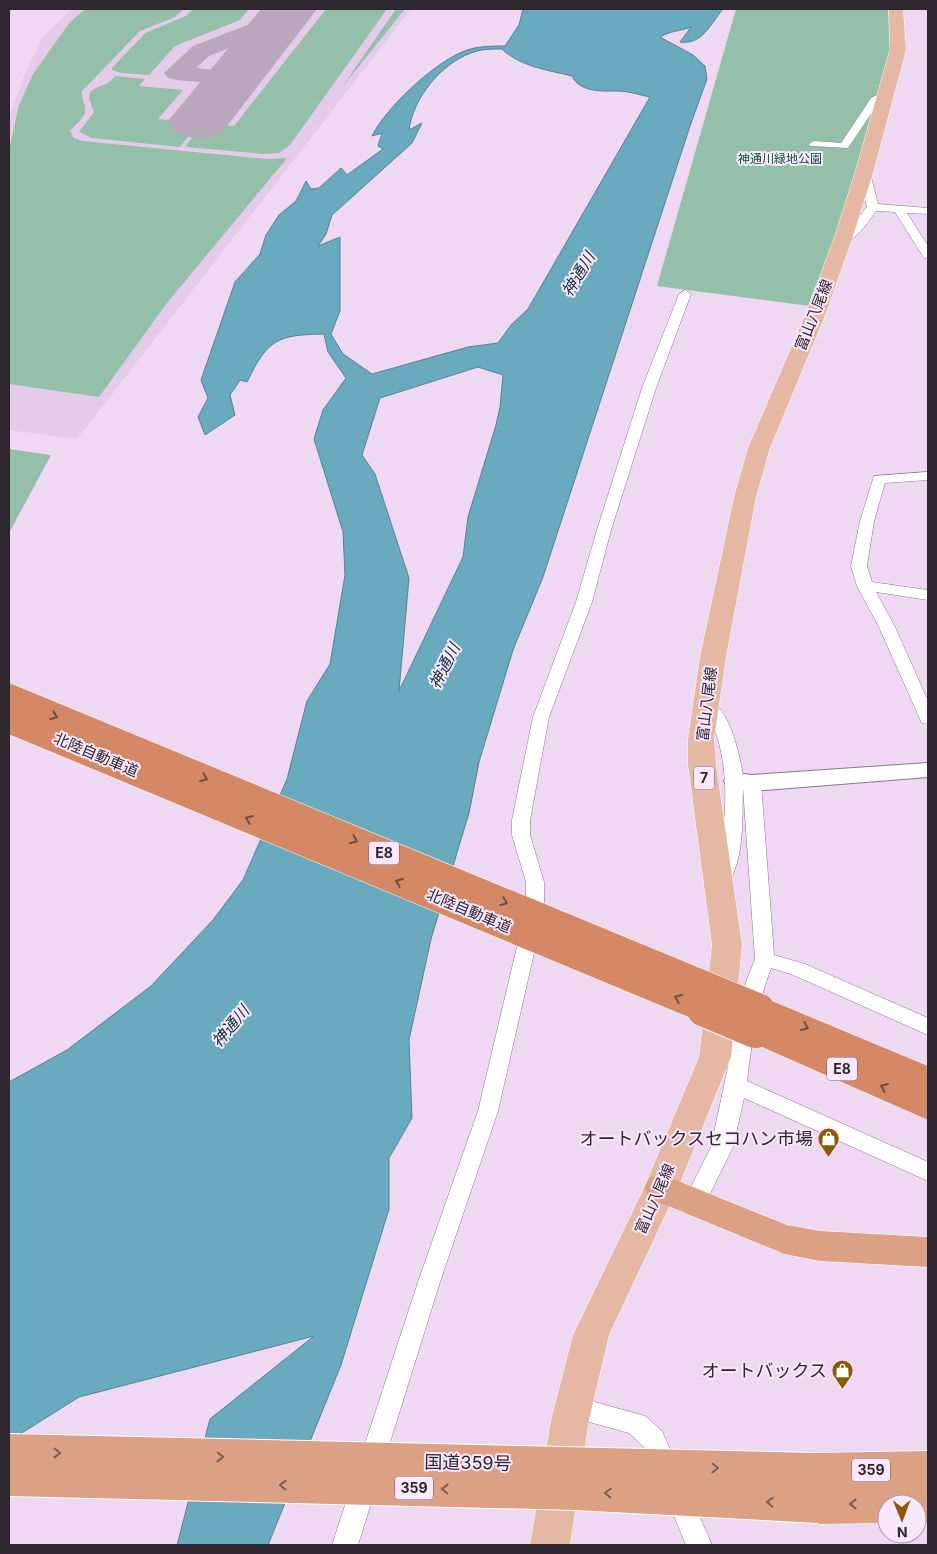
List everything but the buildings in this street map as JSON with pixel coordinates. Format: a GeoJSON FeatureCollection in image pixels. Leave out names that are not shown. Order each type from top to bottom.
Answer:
{"type":"FeatureCollection","features":[{"type":"Feature","properties":{"kind":"highway","name":"北陸自動車道"},"geometry":{"type":"LineString","coordinates":[[9,698],[758,1019],[928,1107]]}},
{"type":"Feature","properties":{"kind":"highway","name":"北陸自動車道"},"geometry":{"type":"LineString","coordinates":[[9,719],[758,1019],[928,1080]]}},
{"type":"Feature","properties":{"kind":"highway"},"geometry":{"type":"LineString","coordinates":[[661,1188],[784,1239],[820,1246],[928,1252]]}},
{"type":"Feature","properties":{"kind":"highway","name":"国道359号"},"geometry":{"type":"LineString","coordinates":[[9,1452],[817,1488],[877,1502]]}},
{"type":"Feature","properties":{"kind":"highway","name":"国道359号"},"geometry":{"type":"LineString","coordinates":[[9,1478],[575,1492],[817,1488],[928,1469]]}},
{"type":"Feature","properties":{"kind":"main road","name":"富山八尾線"},"geometry":{"type":"LineString","coordinates":[[550,1545],[573,1407],[592,1335],[661,1188],[715,1057],[727,945],[702,765],[701,739],[713,657],[745,497],[759,448],[816,313],[843,239],[864,173],[898,50],[896,9]]}},
{"type":"Feature","properties":{"kind":"street"},"geometry":{"type":"LineString","coordinates":[[814,144],[844,146],[875,100],[886,93]]}},
{"type":"Feature","properties":{"kind":"street"},"geometry":{"type":"LineString","coordinates":[[864,173],[873,207]]}},
{"type":"Feature","properties":{"kind":"street"},"geometry":{"type":"LineString","coordinates":[[873,207],[928,210]]}},
{"type":"Feature","properties":{"kind":"street"},"geometry":{"type":"LineString","coordinates":[[843,239],[854,231],[873,207]]}},
{"type":"Feature","properties":{"kind":"street"},"geometry":{"type":"LineString","coordinates":[[899,209],[928,255]]}},
{"type":"Feature","properties":{"kind":"street"},"geometry":{"type":"LineString","coordinates":[[346,1545],[429,1282],[488,1111],[535,910],[535,882],[521,835],[521,820],[525,792],[542,717],[584,602],[604,530],[649,388],[685,294]]}},
{"type":"Feature","properties":{"kind":"street"},"geometry":{"type":"LineString","coordinates":[[928,476],[879,479],[867,521],[859,566],[865,586],[928,719]]}},
{"type":"Feature","properties":{"kind":"street"},"geometry":{"type":"LineString","coordinates":[[865,586],[928,595]]}},
{"type":"Feature","properties":{"kind":"street"},"geometry":{"type":"LineString","coordinates":[[694,1203],[722,1147],[736,1085],[738,1059],[754,991],[764,959],[744,782],[722,725],[706,705]]}},
{"type":"Feature","properties":{"kind":"street"},"geometry":{"type":"LineString","coordinates":[[744,782],[928,770]]}},
{"type":"Feature","properties":{"kind":"street"},"geometry":{"type":"LineString","coordinates":[[719,890],[731,846],[744,782]]}},
{"type":"Feature","properties":{"kind":"street"},"geometry":{"type":"LineString","coordinates":[[764,959],[798,969],[928,1027]]}},
{"type":"Feature","properties":{"kind":"street"},"geometry":{"type":"LineString","coordinates":[[736,1085],[928,1172]]}},
{"type":"Feature","properties":{"kind":"street"},"geometry":{"type":"LineString","coordinates":[[573,1407],[636,1424],[653,1439],[699,1545]]}},
{"type":"Feature","properties":{"kind":"shaded area"},"geometry":{"type":"Polygon","coordinates":[[[72,9],[411,9],[77,439],[9,430],[9,118],[25,74],[43,37],[72,9]]]}},
{"type":"Feature","properties":{"kind":"green space"},"geometry":{"type":"Polygon","coordinates":[[[85,9],[184,9],[175,17],[140,31],[82,91],[85,114],[70,131],[74,138],[82,141],[267,159],[287,158],[167,303],[99,397],[9,384],[9,151],[19,105],[33,74],[70,22],[85,9]]]}},
{"type":"Feature","properties":{"kind":"green space"},"geometry":{"type":"Polygon","coordinates":[[[193,9],[249,9],[240,20],[175,46],[149,75],[121,73],[112,70],[145,33],[186,16],[193,9]]]}},
{"type":"Feature","properties":{"kind":"green space"},"geometry":{"type":"Polygon","coordinates":[[[326,9],[387,9],[290,145],[279,153],[263,154],[186,147],[203,123],[234,126],[326,9]]]}},
{"type":"Feature","properties":{"kind":"green space"},"geometry":{"type":"Polygon","coordinates":[[[396,9],[405,9],[342,87],[396,9]]]}},
{"type":"Feature","properties":{"kind":"green space","name":"神通川緑地公園"},"geometry":{"type":"Polygon","coordinates":[[[736,9],[896,9],[898,20],[868,152],[810,306],[657,286],[736,9]]]}},
{"type":"Feature","properties":{"kind":"green space"},"geometry":{"type":"Polygon","coordinates":[[[115,76],[145,79],[139,86],[183,90],[158,119],[199,123],[180,147],[92,138],[79,132],[94,112],[89,99],[90,92],[109,82],[115,76]]]}},
{"type":"Feature","properties":{"kind":"green space"},"geometry":{"type":"Polygon","coordinates":[[[9,449],[51,455],[9,533],[9,449]]]}},
{"type":"Feature","properties":{"kind":"water","name":"神通川"},"geometry":{"type":"Polygon","coordinates":[[[523,9],[723,9],[705,32],[695,40],[680,42],[691,27],[660,37],[693,55],[705,66],[707,79],[543,577],[513,650],[479,762],[469,813],[431,939],[409,1040],[412,1118],[389,1158],[389,1209],[341,1365],[268,1545],[177,1545],[210,1419],[314,1336],[79,1397],[9,1441],[9,1082],[67,1050],[151,986],[213,920],[243,880],[287,779],[307,701],[330,664],[345,575],[343,532],[314,439],[323,410],[346,378],[328,352],[324,334],[285,338],[268,348],[261,356],[247,382],[240,380],[230,395],[235,415],[205,435],[198,417],[208,398],[201,380],[235,282],[260,254],[266,235],[279,215],[296,201],[306,181],[311,189],[319,188],[341,168],[347,175],[383,149],[378,146],[382,133],[372,136],[378,125],[398,101],[423,77],[436,67],[465,51],[487,46],[505,46],[519,25],[523,9]],[[502,49],[471,53],[449,65],[439,74],[422,94],[416,106],[409,130],[422,123],[412,143],[332,215],[326,234],[318,246],[340,237],[340,311],[331,334],[343,354],[372,374],[468,347],[498,343],[511,325],[528,309],[650,97],[618,91],[592,90],[580,86],[572,76],[526,64],[502,49]],[[478,367],[380,398],[362,455],[375,474],[409,578],[399,691],[463,557],[468,517],[496,425],[503,375],[478,367]]]}},
{"type":"Feature","properties":{"kind":"taxiway"},"geometry":{"type":"LineString","coordinates":[[233,78],[176,73],[201,51],[281,19]]}},
{"type":"Feature","properties":{"kind":"runway"},"geometry":{"type":"LineString","coordinates":[[199,121],[290,9]]}},
{"type":"Feature","properties":{"kind":"place","name":"オートバックスセコハン市場"},"geometry":{"type":"Point","coordinates":[829,1158]}},
{"type":"Feature","properties":{"kind":"place","name":"オートバックス"},"geometry":{"type":"Point","coordinates":[843,1390]}}]}
